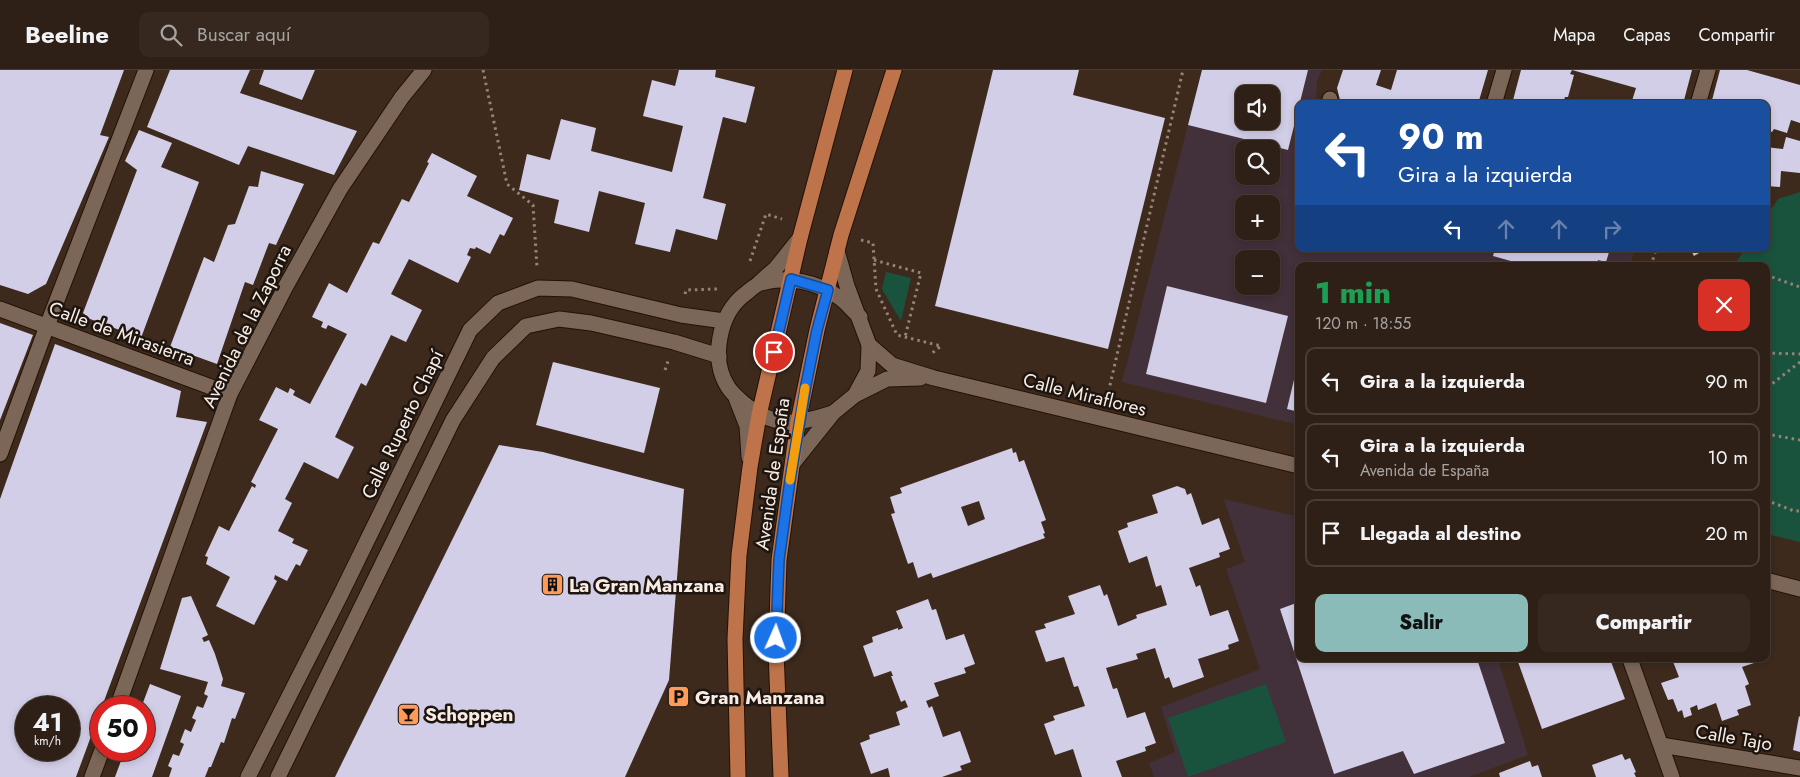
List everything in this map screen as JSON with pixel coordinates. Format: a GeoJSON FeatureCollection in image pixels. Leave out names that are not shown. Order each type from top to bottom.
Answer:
{"type":"FeatureCollection","features":[{"type":"Feature","properties":{"kind":"main road","name":"Avenida de España"},"geometry":{"type":"LineString","coordinates":[[738,777],[736,639],[739,555],[750,467],[759,415],[802,232],[845,70]]}},
{"type":"Feature","properties":{"kind":"main road","name":"Avenida de España"},"geometry":{"type":"LineString","coordinates":[[781,777],[776,651],[779,560],[798,422],[817,330],[842,235],[894,70]]}},
{"type":"Feature","properties":{"kind":"street"},"geometry":{"type":"LineString","coordinates":[[0,454],[47,326],[146,70]]}},
{"type":"Feature","properties":{"kind":"street","name":"Avenida de la Zaporra"},"geometry":{"type":"LineString","coordinates":[[121,696],[230,394],[286,286],[340,189],[402,97],[424,70]]}},
{"type":"Feature","properties":{"kind":"street"},"geometry":{"type":"LineString","coordinates":[[1495,100],[1504,70]]}},
{"type":"Feature","properties":{"kind":"street"},"geometry":{"type":"LineString","coordinates":[[1699,100],[1708,70]]}},
{"type":"Feature","properties":{"kind":"street"},"geometry":{"type":"LineString","coordinates":[[802,232],[776,268],[738,299],[724,321],[720,338],[720,370],[727,387],[736,398],[759,415],[789,424],[833,413]]}},
{"type":"Feature","properties":{"kind":"street"},"geometry":{"type":"LineString","coordinates":[[838,251],[847,286],[869,345],[868,371],[855,395]]}},
{"type":"Feature","properties":{"kind":"street"},"geometry":{"type":"LineString","coordinates":[[759,283],[791,279],[828,290],[841,299],[860,317]]}},
{"type":"Feature","properties":{"kind":"street","name":"Calle Ruperto Chapí"},"geometry":{"type":"LineString","coordinates":[[248,777],[340,596],[470,330],[498,303],[538,288],[572,289],[680,314],[724,321]]}},
{"type":"Feature","properties":{"kind":"street","name":"Calle de Mirasierra"},"geometry":{"type":"LineString","coordinates":[[0,309],[230,394]]}},
{"type":"Feature","properties":{"kind":"street"},"geometry":{"type":"LineString","coordinates":[[278,777],[453,420],[493,358],[526,326],[559,319],[591,323],[674,342],[719,356]]}},
{"type":"Feature","properties":{"kind":"street","name":"Calle Miraflores"},"geometry":{"type":"LineString","coordinates":[[869,345],[892,365],[934,378],[1295,465]]}},
{"type":"Feature","properties":{"kind":"street"},"geometry":{"type":"LineString","coordinates":[[793,463],[833,413],[855,395],[887,379],[934,378]]}},
{"type":"Feature","properties":{"kind":"street"},"geometry":{"type":"LineString","coordinates":[[736,398],[747,426],[750,467]]}},
{"type":"Feature","properties":{"kind":"street"},"geometry":{"type":"LineString","coordinates":[[1770,581],[1800,589]]}},
{"type":"Feature","properties":{"kind":"street"},"geometry":{"type":"LineString","coordinates":[[1631,662],[1672,777]]}},
{"type":"Feature","properties":{"kind":"street","name":"Calle Tajo"},"geometry":{"type":"LineString","coordinates":[[1660,744],[1800,768]]}},
{"type":"Feature","properties":{"kind":"street"},"geometry":{"type":"LineString","coordinates":[[92,777],[98,761]]}},
{"type":"Feature","properties":{"kind":"path"},"geometry":{"type":"LineString","coordinates":[[483,70],[506,184],[533,205],[538,288]]}},
{"type":"Feature","properties":{"kind":"path"},"geometry":{"type":"LineString","coordinates":[[1102,418],[1183,70]]}},
{"type":"Feature","properties":{"kind":"path"},"geometry":{"type":"LineString","coordinates":[[748,268],[766,214],[802,232]]}},
{"type":"Feature","properties":{"kind":"path"},"geometry":{"type":"LineString","coordinates":[[842,235],[873,243],[876,290],[897,335],[941,346],[912,371]]}},
{"type":"Feature","properties":{"kind":"path"},"geometry":{"type":"LineString","coordinates":[[874,260],[921,273],[905,337]]}},
{"type":"Feature","properties":{"kind":"path"},"geometry":{"type":"LineString","coordinates":[[1770,276],[1800,287]]}},
{"type":"Feature","properties":{"kind":"path"},"geometry":{"type":"LineString","coordinates":[[680,314],[686,290],[718,288],[725,283]]}},
{"type":"Feature","properties":{"kind":"path"},"geometry":{"type":"LineString","coordinates":[[665,370],[674,342]]}},
{"type":"Feature","properties":{"kind":"path"},"geometry":{"type":"LineString","coordinates":[[1770,353],[1800,354]]}},
{"type":"Feature","properties":{"kind":"path"},"geometry":{"type":"LineString","coordinates":[[1770,385],[1800,362]]}},
{"type":"Feature","properties":{"kind":"path"},"geometry":{"type":"LineString","coordinates":[[1770,435],[1800,440]]}},
{"type":"Feature","properties":{"kind":"path"},"geometry":{"type":"LineString","coordinates":[[1770,502],[1794,512],[1800,512]]}},
{"type":"Feature","properties":{"kind":"shaded area"},"geometry":{"type":"Polygon","coordinates":[[[1202,70],[1322,70],[1317,82],[1316,100],[1295,100],[1295,252],[1634,252],[1631,262],[1295,262],[1295,424],[1122,382],[1202,70]]]}},
{"type":"Feature","properties":{"kind":"shaded area"},"geometry":{"type":"Polygon","coordinates":[[[1224,499],[1295,516],[1295,662],[1499,662],[1528,755],[1469,777],[1154,777],[1149,763],[1175,752],[1161,707],[1260,669],[1226,569],[1245,562],[1224,499]]]}},
{"type":"Feature","properties":{"kind":"green space"},"geometry":{"type":"Polygon","coordinates":[[[1800,192],[1800,542],[1770,535],[1770,262],[1736,262],[1743,252],[1770,252],[1770,211],[1778,199],[1800,192]]]}},
{"type":"Feature","properties":{"kind":"green space"},"geometry":{"type":"Polygon","coordinates":[[[886,272],[911,278],[901,321],[882,289],[886,272]]]}},
{"type":"Feature","properties":{"kind":"green space"},"geometry":{"type":"Polygon","coordinates":[[[1266,684],[1286,742],[1188,777],[1168,718],[1266,684]]]}},
{"type":"Feature","properties":{"kind":"building"},"geometry":{"type":"Polygon","coordinates":[[[0,70],[124,70],[100,135],[109,137],[46,284],[28,294],[0,285],[0,70]]]}},
{"type":"Feature","properties":{"kind":"building"},"geometry":{"type":"Polygon","coordinates":[[[170,70],[250,70],[240,93],[357,131],[334,175],[248,146],[239,165],[147,127],[170,70]]]}},
{"type":"Feature","properties":{"kind":"building"},"geometry":{"type":"Polygon","coordinates":[[[264,70],[315,70],[302,100],[259,84],[264,70]]]}},
{"type":"Feature","properties":{"kind":"building"},"geometry":{"type":"Polygon","coordinates":[[[679,70],[716,70],[715,77],[755,87],[746,123],[723,117],[703,198],[726,204],[717,240],[676,229],[670,252],[635,244],[645,203],[599,191],[589,232],[554,223],[559,200],[519,190],[527,154],[550,160],[561,119],[596,128],[591,151],[672,172],[683,126],[643,116],[652,80],[675,86],[679,70]]]}},
{"type":"Feature","properties":{"kind":"building"},"geometry":{"type":"Polygon","coordinates":[[[993,70],[1079,70],[1073,95],[1165,118],[1108,349],[935,306],[993,70]]]}},
{"type":"Feature","properties":{"kind":"building"},"geometry":{"type":"Polygon","coordinates":[[[1202,70],[1308,70],[1300,100],[1295,100],[1295,122],[1288,150],[1280,148],[1280,140],[1248,140],[1188,125],[1202,70]]]}},
{"type":"Feature","properties":{"kind":"building"},"geometry":{"type":"Polygon","coordinates":[[[1343,70],[1381,70],[1376,85],[1391,90],[1397,70],[1488,70],[1479,100],[1340,100],[1337,88],[1343,70]]]}},
{"type":"Feature","properties":{"kind":"building"},"geometry":{"type":"Polygon","coordinates":[[[1521,70],[1572,70],[1570,74],[1574,75],[1568,97],[1565,97],[1564,100],[1513,100],[1521,70]]]}},
{"type":"Feature","properties":{"kind":"building"},"geometry":{"type":"Polygon","coordinates":[[[1572,70],[1692,70],[1684,100],[1632,100],[1636,88],[1572,70]]]}},
{"type":"Feature","properties":{"kind":"building"},"geometry":{"type":"Polygon","coordinates":[[[1720,70],[1747,70],[1800,85],[1800,123],[1791,120],[1787,133],[1774,129],[1770,132],[1770,100],[1712,100],[1720,70]]]}},
{"type":"Feature","properties":{"kind":"building"},"geometry":{"type":"Polygon","coordinates":[[[139,130],[172,143],[161,167],[199,182],[141,338],[90,319],[83,313],[137,170],[125,161],[139,130]]]}},
{"type":"Feature","properties":{"kind":"building"},"geometry":{"type":"Polygon","coordinates":[[[1786,137],[1800,141],[1800,173],[1781,171],[1780,187],[1770,186],[1770,147],[1783,149],[1786,137]]]}},
{"type":"Feature","properties":{"kind":"building"},"geometry":{"type":"Polygon","coordinates":[[[432,153],[477,176],[467,196],[513,218],[504,236],[500,234],[490,254],[476,247],[475,249],[470,248],[467,255],[471,257],[458,283],[409,259],[391,294],[422,310],[406,342],[391,335],[366,386],[361,383],[335,437],[354,447],[338,479],[304,462],[285,499],[292,503],[278,531],[294,539],[292,543],[308,550],[300,566],[296,564],[287,581],[275,575],[274,579],[277,581],[254,625],[216,606],[230,577],[206,564],[208,557],[205,556],[219,526],[229,531],[252,486],[255,488],[256,485],[251,482],[278,429],[259,420],[276,387],[288,393],[290,388],[295,391],[293,395],[310,404],[347,334],[328,325],[326,329],[321,327],[323,322],[312,317],[329,283],[347,293],[373,242],[379,244],[402,199],[409,202],[429,163],[427,162],[432,153]]]}},
{"type":"Feature","properties":{"kind":"building"},"geometry":{"type":"Polygon","coordinates":[[[261,171],[304,184],[276,245],[269,243],[253,285],[245,282],[217,364],[170,347],[204,257],[214,262],[228,225],[235,224],[249,186],[258,187],[261,171]]]}},
{"type":"Feature","properties":{"kind":"building"},"geometry":{"type":"Polygon","coordinates":[[[1494,252],[1609,252],[1606,262],[1598,260],[1597,262],[1515,262],[1493,256],[1494,252]]]}},
{"type":"Feature","properties":{"kind":"building"},"geometry":{"type":"Polygon","coordinates":[[[1692,252],[1701,252],[1694,256],[1692,252]]]}},
{"type":"Feature","properties":{"kind":"building"},"geometry":{"type":"Polygon","coordinates":[[[1167,286],[1288,316],[1266,403],[1146,374],[1167,286]]]}},
{"type":"Feature","properties":{"kind":"building"},"geometry":{"type":"Polygon","coordinates":[[[0,323],[33,335],[0,420],[0,323]]]}},
{"type":"Feature","properties":{"kind":"building"},"geometry":{"type":"Polygon","coordinates":[[[55,344],[181,391],[176,417],[207,422],[106,696],[90,696],[90,739],[76,777],[0,777],[0,499],[55,344]]]}},
{"type":"Feature","properties":{"kind":"building"},"geometry":{"type":"Polygon","coordinates":[[[553,362],[660,388],[644,453],[536,425],[553,362]]]}},
{"type":"Feature","properties":{"kind":"building"},"geometry":{"type":"Polygon","coordinates":[[[1295,376],[1295,411],[1287,409],[1295,376]]]}},
{"type":"Feature","properties":{"kind":"building","name":"La Gran Manzana"},"geometry":{"type":"Polygon","coordinates":[[[499,445],[543,452],[684,489],[669,680],[625,777],[335,777],[499,445]]]}},
{"type":"Feature","properties":{"kind":"building"},"geometry":{"type":"Polygon","coordinates":[[[1012,448],[1013,453],[1016,452],[1019,462],[1024,460],[1046,520],[1041,522],[1045,538],[933,578],[931,573],[918,578],[913,562],[908,564],[891,514],[895,513],[890,497],[902,493],[900,488],[1012,448]],[[979,501],[961,507],[968,526],[985,519],[979,501]]]}},
{"type":"Feature","properties":{"kind":"building"},"geometry":{"type":"Polygon","coordinates":[[[1177,486],[1185,489],[1187,495],[1191,493],[1202,525],[1219,518],[1230,549],[1219,553],[1220,557],[1189,568],[1196,587],[1200,585],[1210,616],[1228,610],[1239,641],[1228,645],[1229,649],[1198,659],[1204,677],[1173,688],[1169,677],[1165,679],[1155,648],[1136,654],[1138,659],[1106,668],[1113,689],[1117,688],[1127,718],[1145,712],[1156,743],[1145,747],[1146,751],[1116,761],[1122,777],[1082,777],[1073,749],[1055,755],[1044,724],[1055,720],[1053,716],[1085,706],[1078,686],[1074,687],[1064,657],[1046,662],[1035,631],[1046,628],[1044,624],[1075,614],[1068,596],[1100,585],[1104,596],[1107,594],[1118,626],[1137,618],[1136,615],[1167,605],[1161,585],[1156,587],[1147,556],[1129,563],[1118,531],[1128,527],[1127,523],[1158,513],[1152,495],[1177,486]]]}},
{"type":"Feature","properties":{"kind":"building"},"geometry":{"type":"Polygon","coordinates":[[[191,596],[208,635],[202,638],[204,642],[209,640],[215,654],[223,679],[221,686],[245,693],[235,719],[232,718],[224,743],[221,742],[205,777],[169,777],[172,768],[168,766],[173,754],[179,756],[184,744],[180,742],[185,729],[191,732],[196,720],[192,718],[197,706],[203,708],[208,696],[204,694],[208,682],[160,669],[182,598],[191,596]]]}},
{"type":"Feature","properties":{"kind":"building"},"geometry":{"type":"Polygon","coordinates":[[[928,599],[932,610],[936,609],[946,640],[964,634],[975,664],[964,668],[966,673],[934,683],[939,696],[926,701],[929,708],[932,706],[943,737],[960,731],[971,762],[960,766],[962,770],[942,777],[890,777],[888,768],[871,774],[860,743],[870,739],[869,735],[900,725],[896,712],[908,707],[905,700],[901,702],[891,676],[893,676],[891,671],[874,677],[863,646],[873,642],[872,637],[903,628],[896,611],[928,599]]]}},
{"type":"Feature","properties":{"kind":"building"},"geometry":{"type":"Polygon","coordinates":[[[1295,603],[1295,655],[1280,609],[1295,603]]]}},
{"type":"Feature","properties":{"kind":"building"},"geometry":{"type":"Polygon","coordinates":[[[1297,662],[1478,662],[1505,743],[1414,774],[1403,751],[1334,774],[1297,662]]]}},
{"type":"Feature","properties":{"kind":"building"},"geometry":{"type":"Polygon","coordinates":[[[1518,662],[1611,662],[1625,699],[1542,729],[1518,662]]]}},
{"type":"Feature","properties":{"kind":"building"},"geometry":{"type":"Polygon","coordinates":[[[1673,662],[1757,662],[1742,667],[1749,684],[1745,686],[1751,705],[1737,710],[1739,715],[1722,721],[1716,703],[1698,710],[1697,705],[1690,708],[1692,715],[1684,718],[1682,710],[1678,712],[1673,699],[1668,700],[1661,683],[1679,677],[1673,662]]]}},
{"type":"Feature","properties":{"kind":"building"},"geometry":{"type":"Polygon","coordinates":[[[150,684],[181,696],[152,777],[115,777],[121,761],[155,761],[155,696],[146,696],[150,684]]]}},
{"type":"Feature","properties":{"kind":"building"},"geometry":{"type":"Polygon","coordinates":[[[1800,717],[1800,752],[1793,750],[1800,717]]]}},
{"type":"Feature","properties":{"kind":"building"},"geometry":{"type":"Polygon","coordinates":[[[1622,754],[1625,760],[1630,758],[1636,772],[1634,773],[1636,777],[1596,777],[1592,765],[1622,754]]]}},
{"type":"Feature","properties":{"kind":"building"},"geometry":{"type":"Polygon","coordinates":[[[1530,761],[1532,767],[1538,765],[1542,777],[1500,777],[1499,773],[1530,761]]]}},
{"type":"Feature","properties":{"kind":"slow traffic"},"geometry":{"type":"LineString","coordinates":[[790,480],[805,388]]}},
{"type":"Feature","properties":{"kind":"place","name":"La Gran Manzana"},"geometry":{"type":"Point","coordinates":[553,585]}},
{"type":"Feature","properties":{"kind":"place","name":"Gran Manzana"},"geometry":{"type":"Point","coordinates":[679,697]}},
{"type":"Feature","properties":{"kind":"place","name":"Schoppen"},"geometry":{"type":"Point","coordinates":[409,714]}},
{"type":"Feature","properties":{"kind":"route"},"geometry":{"type":"LineString","coordinates":[[774,352],[791,279],[828,290],[817,330],[798,422],[779,560],[776,638]]}}]}
